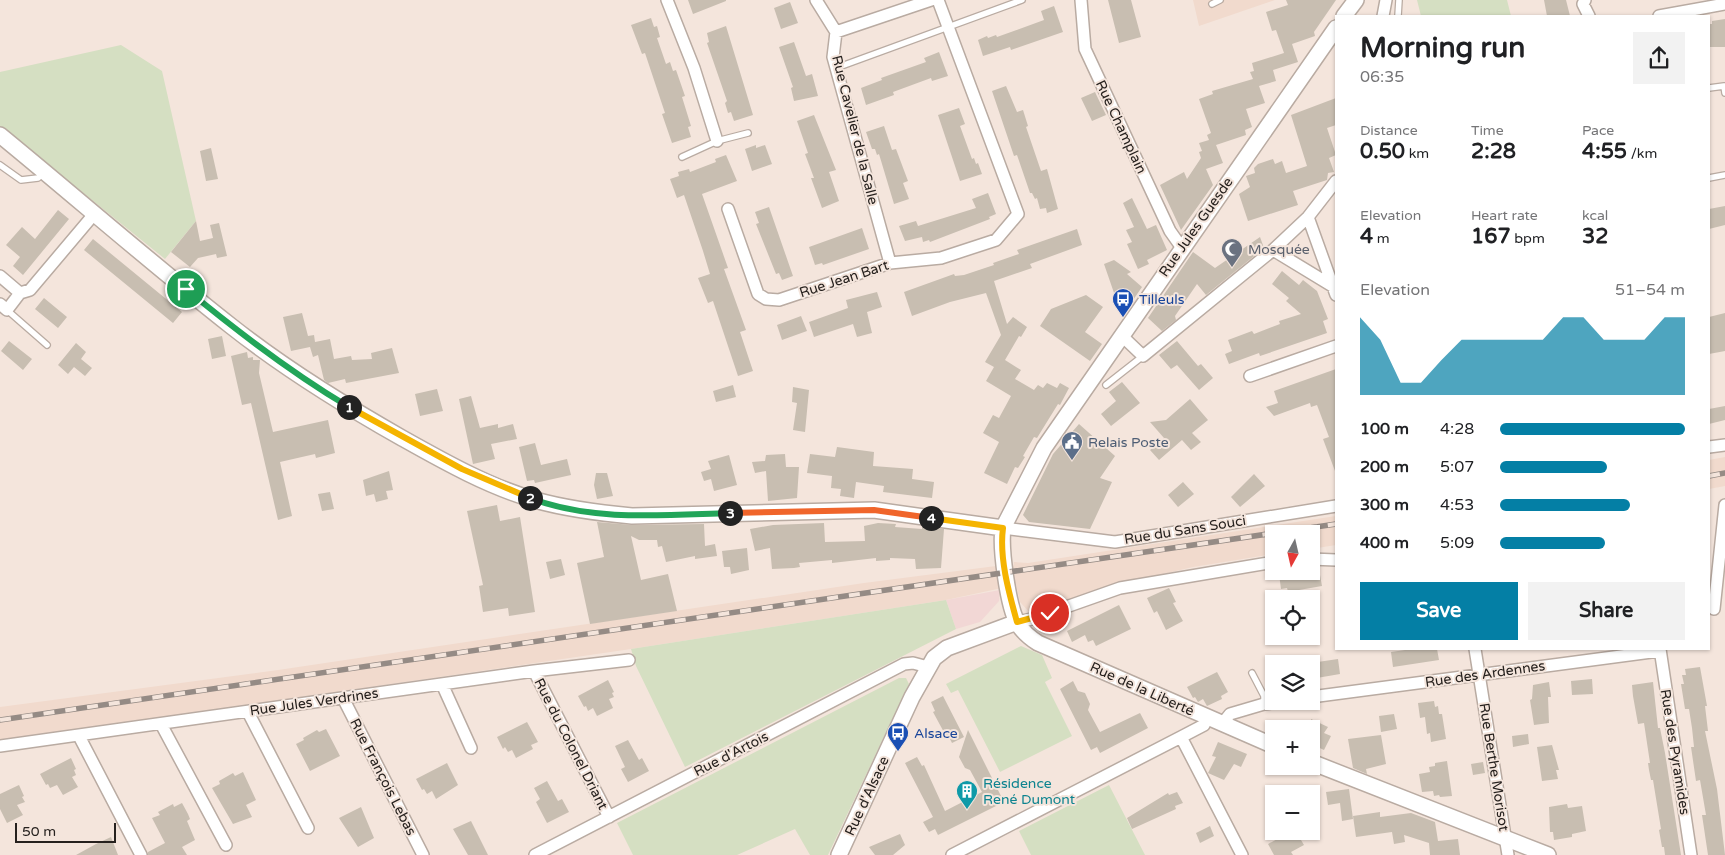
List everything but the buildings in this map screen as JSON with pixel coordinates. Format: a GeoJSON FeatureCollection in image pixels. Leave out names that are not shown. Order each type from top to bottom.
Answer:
{"type":"FeatureCollection","features":[{"type":"Feature","properties":{"kind":"street"},"geometry":{"type":"LineString","coordinates":[[667,0],[694,68],[717,142]]}},
{"type":"Feature","properties":{"kind":"street"},"geometry":{"type":"LineString","coordinates":[[816,0],[836,32],[931,0]]}},
{"type":"Feature","properties":{"kind":"street","name":"Rue Jean Bart"},"geometry":{"type":"LineString","coordinates":[[728,208],[758,294],[766,299],[778,300],[890,264],[941,258],[996,240],[1018,214],[938,0]]}},
{"type":"Feature","properties":{"kind":"street","name":"Rue Champlain"},"geometry":{"type":"LineString","coordinates":[[1081,0],[1084,49],[1170,231],[1182,248]]}},
{"type":"Feature","properties":{"kind":"street"},"geometry":{"type":"LineString","coordinates":[[1345,15],[1356,0]]}},
{"type":"Feature","properties":{"kind":"street"},"geometry":{"type":"LineString","coordinates":[[1382,15],[1386,0]]}},
{"type":"Feature","properties":{"kind":"street"},"geometry":{"type":"LineString","coordinates":[[1585,0],[1583,4],[1588,15]]}},
{"type":"Feature","properties":{"kind":"street"},"geometry":{"type":"LineString","coordinates":[[1664,15],[1720,3]]}},
{"type":"Feature","properties":{"kind":"street","name":"Rue Jules Guesde"},"geometry":{"type":"LineString","coordinates":[[1017,622],[1006,578],[1001,539],[1003,528],[1044,448],[1335,29]]}},
{"type":"Feature","properties":{"kind":"street","name":"Rue Cavelier de la Salle"},"geometry":{"type":"LineString","coordinates":[[836,32],[833,57],[890,264]]}},
{"type":"Feature","properties":{"kind":"street"},"geometry":{"type":"LineString","coordinates":[[0,135],[232,326],[322,390],[421,449],[462,469],[533,499],[575,509],[632,516],[874,510],[1003,528]]}},
{"type":"Feature","properties":{"kind":"street"},"geometry":{"type":"LineString","coordinates":[[1121,335],[1143,356],[1273,250],[1308,218],[1335,182]]}},
{"type":"Feature","properties":{"kind":"street"},"geometry":{"type":"LineString","coordinates":[[4,307],[20,293],[30,290],[95,214]]}},
{"type":"Feature","properties":{"kind":"street"},"geometry":{"type":"LineString","coordinates":[[1308,218],[1335,291]]}},
{"type":"Feature","properties":{"kind":"street"},"geometry":{"type":"LineString","coordinates":[[1273,250],[1335,291]]}},
{"type":"Feature","properties":{"kind":"street"},"geometry":{"type":"LineString","coordinates":[[0,276],[20,293]]}},
{"type":"Feature","properties":{"kind":"street"},"geometry":{"type":"LineString","coordinates":[[1250,376],[1335,346]]}},
{"type":"Feature","properties":{"kind":"street"},"geometry":{"type":"LineString","coordinates":[[1710,447],[1725,445]]}},
{"type":"Feature","properties":{"kind":"street"},"geometry":{"type":"LineString","coordinates":[[1716,611],[1725,505]]}},
{"type":"Feature","properties":{"kind":"street","name":"Rue du Sans Souci"},"geometry":{"type":"LineString","coordinates":[[1003,528],[1116,542],[1335,506]]}},
{"type":"Feature","properties":{"kind":"street"},"geometry":{"type":"LineString","coordinates":[[1320,559],[1335,560]]}},
{"type":"Feature","properties":{"kind":"street"},"geometry":{"type":"LineString","coordinates":[[1017,622],[1032,619],[1120,588],[1204,572],[1265,563]]}},
{"type":"Feature","properties":{"kind":"street","name":"Rue d'Alsace"},"geometry":{"type":"LineString","coordinates":[[839,855],[934,658],[947,648],[1017,622]]}},
{"type":"Feature","properties":{"kind":"street","name":"Rue de la Liberté"},"geometry":{"type":"LineString","coordinates":[[1017,622],[1029,637],[1038,643],[1265,742]]}},
{"type":"Feature","properties":{"kind":"street","name":"Rue Berthe Morisot"},"geometry":{"type":"LineString","coordinates":[[1475,650],[1508,855]]}},
{"type":"Feature","properties":{"kind":"street","name":"Rue des Ardennes"},"geometry":{"type":"LineString","coordinates":[[1320,696],[1660,650]]}},
{"type":"Feature","properties":{"kind":"street","name":"Rue des Pyramides"},"geometry":{"type":"LineString","coordinates":[[1660,650],[1691,855]]}},
{"type":"Feature","properties":{"kind":"street","name":"Rue Jules Verdrines"},"geometry":{"type":"LineString","coordinates":[[0,746],[534,671],[629,660]]}},
{"type":"Feature","properties":{"kind":"street","name":"Rue d'Artois"},"geometry":{"type":"LineString","coordinates":[[536,855],[904,664],[913,663],[928,667]]}},
{"type":"Feature","properties":{"kind":"street","name":"Rue du Colonel Driant"},"geometry":{"type":"LineString","coordinates":[[534,671],[609,817]]}},
{"type":"Feature","properties":{"kind":"street"},"geometry":{"type":"LineString","coordinates":[[442,684],[471,748]]}},
{"type":"Feature","properties":{"kind":"street","name":"Rue François Lebas"},"geometry":{"type":"LineString","coordinates":[[343,698],[423,855]]}},
{"type":"Feature","properties":{"kind":"street"},"geometry":{"type":"LineString","coordinates":[[1222,724],[1230,714],[1264,704]]}},
{"type":"Feature","properties":{"kind":"street"},"geometry":{"type":"LineString","coordinates":[[248,712],[308,828]]}},
{"type":"Feature","properties":{"kind":"street"},"geometry":{"type":"LineString","coordinates":[[952,855],[1204,725],[1208,717]]}},
{"type":"Feature","properties":{"kind":"street"},"geometry":{"type":"LineString","coordinates":[[161,724],[226,845]]}},
{"type":"Feature","properties":{"kind":"street"},"geometry":{"type":"LineString","coordinates":[[79,736],[141,855]]}},
{"type":"Feature","properties":{"kind":"street"},"geometry":{"type":"LineString","coordinates":[[1181,737],[1242,855]]}},
{"type":"Feature","properties":{"kind":"street"},"geometry":{"type":"LineString","coordinates":[[1320,766],[1548,855]]}},
{"type":"Feature","properties":{"kind":"lane"},"geometry":{"type":"LineString","coordinates":[[836,68],[1022,0]]}},
{"type":"Feature","properties":{"kind":"lane"},"geometry":{"type":"LineString","coordinates":[[1212,4],[1220,0]]}},
{"type":"Feature","properties":{"kind":"lane"},"geometry":{"type":"LineString","coordinates":[[1398,15],[1399,0]]}},
{"type":"Feature","properties":{"kind":"lane"},"geometry":{"type":"LineString","coordinates":[[1710,88],[1724,86],[1725,93]]}},
{"type":"Feature","properties":{"kind":"lane"},"geometry":{"type":"LineString","coordinates":[[682,157],[717,142],[748,133]]}},
{"type":"Feature","properties":{"kind":"lane"},"geometry":{"type":"LineString","coordinates":[[0,165],[21,180],[38,178],[45,172]]}},
{"type":"Feature","properties":{"kind":"lane"},"geometry":{"type":"LineString","coordinates":[[1710,178],[1725,175]]}},
{"type":"Feature","properties":{"kind":"lane"},"geometry":{"type":"LineString","coordinates":[[4,307],[47,345]]}},
{"type":"Feature","properties":{"kind":"lane"},"geometry":{"type":"LineString","coordinates":[[1106,385],[1143,356]]}},
{"type":"Feature","properties":{"kind":"lane"},"geometry":{"type":"LineString","coordinates":[[1252,672],[1264,696],[1264,704]]}},
{"type":"Feature","properties":{"kind":"shaded area"},"geometry":{"type":"Polygon","coordinates":[[[1193,0],[1275,0],[1199,26],[1193,0]]]}},
{"type":"Feature","properties":{"kind":"shaded area"},"geometry":{"type":"Polygon","coordinates":[[[1725,457],[1725,486],[1710,489],[1710,460],[1725,457]]]}},
{"type":"Feature","properties":{"kind":"shaded area"},"geometry":{"type":"Polygon","coordinates":[[[1335,516],[1335,545],[1320,548],[1320,525],[1277,525],[1335,516]]]}},
{"type":"Feature","properties":{"kind":"shaded area"},"geometry":{"type":"Polygon","coordinates":[[[1265,527],[1265,555],[1193,567],[1116,585],[1031,614],[1020,602],[1016,585],[946,600],[631,649],[0,741],[0,707],[278,670],[864,583],[996,566],[998,570],[1013,568],[1014,562],[1028,563],[1265,527]]]}},
{"type":"Feature","properties":{"kind":"shaded area"},"geometry":{"type":"Polygon","coordinates":[[[1000,590],[999,601],[980,622],[956,629],[946,600],[1000,590]]]}},
{"type":"Feature","properties":{"kind":"green space"},"geometry":{"type":"Polygon","coordinates":[[[1417,0],[1507,0],[1511,15],[1421,15],[1417,0]]]}},
{"type":"Feature","properties":{"kind":"green space"},"geometry":{"type":"Polygon","coordinates":[[[121,45],[162,71],[196,221],[165,259],[0,126],[0,72],[121,45]]]}},
{"type":"Feature","properties":{"kind":"green space"},"geometry":{"type":"Polygon","coordinates":[[[946,600],[956,629],[685,767],[636,666],[631,649],[946,600]]]}},
{"type":"Feature","properties":{"kind":"green space"},"geometry":{"type":"Polygon","coordinates":[[[1021,646],[1042,655],[1052,678],[1045,682],[1072,736],[1000,772],[958,690],[951,693],[946,684],[1021,646]]]}},
{"type":"Feature","properties":{"kind":"green space"},"geometry":{"type":"Polygon","coordinates":[[[899,678],[906,678],[909,684],[828,855],[810,855],[795,829],[737,855],[633,855],[617,823],[899,678]]]}},
{"type":"Feature","properties":{"kind":"green space"},"geometry":{"type":"Polygon","coordinates":[[[1109,785],[1145,855],[1031,855],[1019,831],[1109,785]]]}},
{"type":"Feature","properties":{"kind":"railway"},"geometry":{"type":"LineString","coordinates":[[1710,476],[1725,473]]}},
{"type":"Feature","properties":{"kind":"railway"},"geometry":{"type":"LineString","coordinates":[[0,720],[1335,524]]}},
{"type":"Feature","properties":{"kind":"place","name":"Mosquée"},"geometry":{"type":"Point","coordinates":[1232,268]}},
{"type":"Feature","properties":{"kind":"place","name":"Tilleuls"},"geometry":{"type":"Point","coordinates":[1123,318]}},
{"type":"Feature","properties":{"kind":"place","name":"Relais Poste"},"geometry":{"type":"Point","coordinates":[1072,461]}},
{"type":"Feature","properties":{"kind":"place","name":"Alsace"},"geometry":{"type":"Point","coordinates":[898,752]}},
{"type":"Feature","properties":{"kind":"place","name":"Résidence René Dumont"},"geometry":{"type":"Point","coordinates":[967,810]}},
{"type":"Feature","properties":{"kind":"route"},"geometry":{"type":"LineString","coordinates":[[186,289],[232,326],[300,376],[337,400],[421,449],[506,489],[565,508],[604,514],[632,516],[874,510],[1003,528],[1001,539],[1006,578],[1017,622],[1050,613]]}}]}
